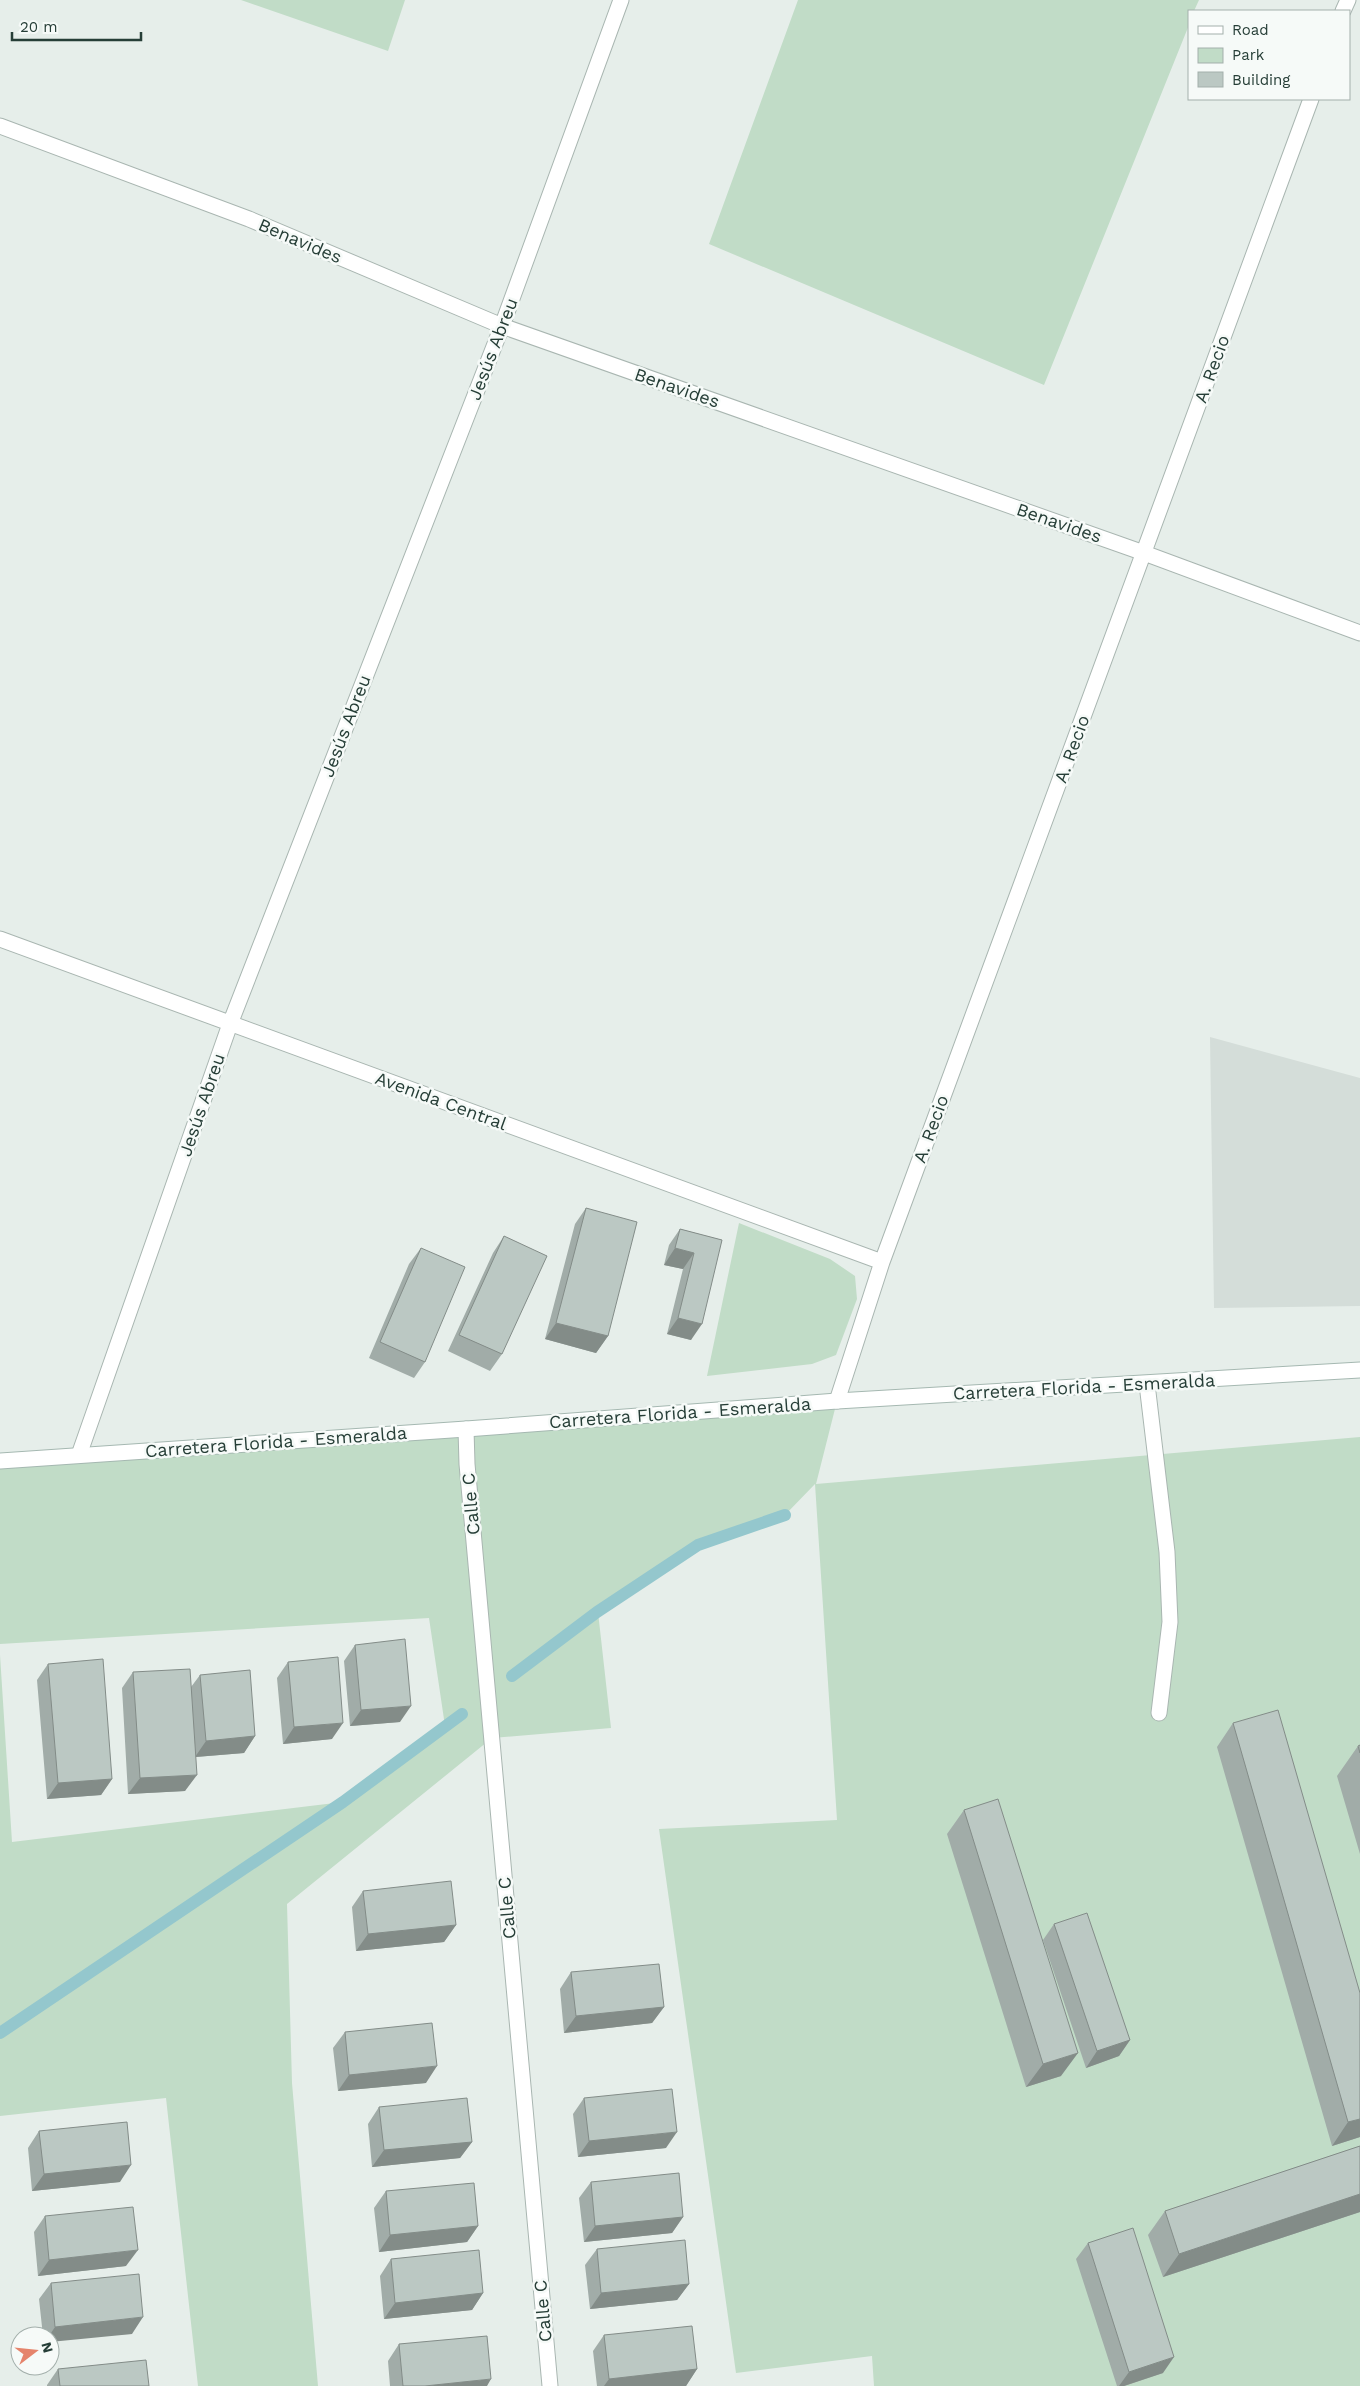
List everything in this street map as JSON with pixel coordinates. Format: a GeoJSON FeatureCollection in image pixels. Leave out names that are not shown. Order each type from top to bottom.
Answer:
{"type":"FeatureCollection","features":[{"type":"Feature","properties":{"kind":"street","name":"Jesús Abreu"},"geometry":{"type":"LineString","coordinates":[[78,1455],[230,1024],[502,326],[621,0]]}},
{"type":"Feature","properties":{"kind":"street","name":"A. Recio"},"geometry":{"type":"LineString","coordinates":[[837,1401],[882,1262],[1311,100]]}},
{"type":"Feature","properties":{"kind":"street","name":"Benavides"},"geometry":{"type":"LineString","coordinates":[[0,126],[249,219],[502,326],[1144,553],[1360,634]]}},
{"type":"Feature","properties":{"kind":"street","name":"Avenida Central"},"geometry":{"type":"LineString","coordinates":[[0,939],[882,1262]]}},
{"type":"Feature","properties":{"kind":"street","name":"Carretera Florida - Esmeralda"},"geometry":{"type":"LineString","coordinates":[[0,1461],[837,1401],[1360,1370]]}},
{"type":"Feature","properties":{"kind":"street"},"geometry":{"type":"LineString","coordinates":[[1147,1384],[1167,1552],[1170,1622],[1159,1713]]}},
{"type":"Feature","properties":{"kind":"street","name":"Calle C"},"geometry":{"type":"LineString","coordinates":[[466,1429],[550,2386]]}},
{"type":"Feature","properties":{"kind":"shaded area"},"geometry":{"type":"Polygon","coordinates":[[[1210,1037],[1360,1078],[1360,1306],[1214,1308],[1210,1037]]]}},
{"type":"Feature","properties":{"kind":"green space"},"geometry":{"type":"Polygon","coordinates":[[[241,0],[405,0],[388,51],[241,0]]]}},
{"type":"Feature","properties":{"kind":"green space"},"geometry":{"type":"Polygon","coordinates":[[[798,0],[1199,0],[1194,10],[1188,10],[1188,27],[1044,385],[709,244],[798,0]]]}},
{"type":"Feature","properties":{"kind":"green space"},"geometry":{"type":"Polygon","coordinates":[[[739,1223],[830,1259],[855,1276],[857,1299],[836,1355],[812,1364],[707,1376],[739,1223]]]}},
{"type":"Feature","properties":{"kind":"green space"},"geometry":{"type":"Polygon","coordinates":[[[837,1401],[816,1484],[1360,1437],[1360,2386],[874,2386],[872,2356],[736,2373],[659,1829],[837,1820],[815,1484],[785,1515],[698,1545],[598,1612],[611,1728],[492,1738],[287,1904],[292,2083],[318,2386],[198,2386],[166,2098],[0,2116],[0,1655],[12,1842],[343,1802],[445,1726],[429,1618],[0,1644],[0,1461],[837,1401]]]}},
{"type":"Feature","properties":{"kind":"building"},"geometry":{"type":"Polygon","coordinates":[[[586,1208],[637,1222],[608,1336],[556,1323],[586,1208]]]}},
{"type":"Feature","properties":{"kind":"building"},"geometry":{"type":"Polygon","coordinates":[[[680,1229],[722,1240],[702,1324],[678,1318],[694,1253],[675,1248],[680,1229]]]}},
{"type":"Feature","properties":{"kind":"building"},"geometry":{"type":"Polygon","coordinates":[[[504,1236],[547,1256],[502,1354],[459,1335],[504,1236]]]}},
{"type":"Feature","properties":{"kind":"building"},"geometry":{"type":"Polygon","coordinates":[[[421,1248],[465,1267],[425,1362],[380,1342],[421,1248]]]}},
{"type":"Feature","properties":{"kind":"building"},"geometry":{"type":"Polygon","coordinates":[[[405,1639],[411,1706],[361,1710],[355,1645],[405,1639]]]}},
{"type":"Feature","properties":{"kind":"building"},"geometry":{"type":"Polygon","coordinates":[[[338,1657],[343,1723],[294,1727],[288,1662],[338,1657]]]}},
{"type":"Feature","properties":{"kind":"building"},"geometry":{"type":"Polygon","coordinates":[[[103,1659],[112,1779],[58,1783],[48,1664],[103,1659]]]}},
{"type":"Feature","properties":{"kind":"building"},"geometry":{"type":"Polygon","coordinates":[[[190,1669],[197,1775],[140,1778],[133,1672],[190,1669]]]}},
{"type":"Feature","properties":{"kind":"building"},"geometry":{"type":"Polygon","coordinates":[[[250,1670],[255,1736],[206,1741],[200,1675],[250,1670]]]}},
{"type":"Feature","properties":{"kind":"building"},"geometry":{"type":"Polygon","coordinates":[[[1278,1710],[1360,1993],[1360,2119],[1348,2122],[1233,1723],[1278,1710]]]}},
{"type":"Feature","properties":{"kind":"building"},"geometry":{"type":"Polygon","coordinates":[[[998,1799],[1078,2053],[1043,2064],[964,1810],[998,1799]]]}},
{"type":"Feature","properties":{"kind":"building"},"geometry":{"type":"Polygon","coordinates":[[[451,1881],[456,1925],[368,1934],[363,1891],[451,1881]]]}},
{"type":"Feature","properties":{"kind":"building"},"geometry":{"type":"Polygon","coordinates":[[[1087,1913],[1130,2040],[1097,2051],[1054,1924],[1087,1913]]]}},
{"type":"Feature","properties":{"kind":"building"},"geometry":{"type":"Polygon","coordinates":[[[659,1964],[664,2007],[576,2016],[571,1972],[659,1964]]]}},
{"type":"Feature","properties":{"kind":"building"},"geometry":{"type":"Polygon","coordinates":[[[432,2023],[437,2066],[349,2075],[345,2032],[432,2023]]]}},
{"type":"Feature","properties":{"kind":"building"},"geometry":{"type":"Polygon","coordinates":[[[672,2089],[677,2132],[589,2141],[584,2098],[672,2089]]]}},
{"type":"Feature","properties":{"kind":"building"},"geometry":{"type":"Polygon","coordinates":[[[467,2098],[472,2142],[384,2150],[379,2107],[467,2098]]]}},
{"type":"Feature","properties":{"kind":"building"},"geometry":{"type":"Polygon","coordinates":[[[127,2122],[131,2165],[44,2174],[39,2131],[127,2122]]]}},
{"type":"Feature","properties":{"kind":"building"},"geometry":{"type":"Polygon","coordinates":[[[1360,2146],[1360,2194],[1179,2254],[1165,2211],[1360,2146]]]}},
{"type":"Feature","properties":{"kind":"building"},"geometry":{"type":"Polygon","coordinates":[[[679,2173],[683,2217],[595,2226],[591,2182],[679,2173]]]}},
{"type":"Feature","properties":{"kind":"building"},"geometry":{"type":"Polygon","coordinates":[[[474,2183],[478,2226],[390,2235],[386,2191],[474,2183]]]}},
{"type":"Feature","properties":{"kind":"building"},"geometry":{"type":"Polygon","coordinates":[[[133,2207],[138,2250],[49,2260],[45,2216],[133,2207]]]}},
{"type":"Feature","properties":{"kind":"building"},"geometry":{"type":"Polygon","coordinates":[[[1133,2228],[1174,2357],[1129,2372],[1088,2243],[1133,2228]]]}},
{"type":"Feature","properties":{"kind":"building"},"geometry":{"type":"Polygon","coordinates":[[[685,2240],[689,2284],[601,2293],[597,2249],[685,2240]]]}},
{"type":"Feature","properties":{"kind":"building"},"geometry":{"type":"Polygon","coordinates":[[[479,2250],[483,2293],[395,2303],[391,2259],[479,2250]]]}},
{"type":"Feature","properties":{"kind":"building"},"geometry":{"type":"Polygon","coordinates":[[[139,2274],[143,2317],[55,2326],[51,2283],[139,2274]]]}},
{"type":"Feature","properties":{"kind":"building"},"geometry":{"type":"Polygon","coordinates":[[[692,2326],[697,2369],[609,2379],[604,2335],[692,2326]]]}},
{"type":"Feature","properties":{"kind":"building"},"geometry":{"type":"Polygon","coordinates":[[[487,2336],[491,2379],[425,2386],[403,2386],[399,2344],[487,2336]]]}},
{"type":"Feature","properties":{"kind":"building"},"geometry":{"type":"Polygon","coordinates":[[[146,2360],[149,2386],[60,2386],[60,2369],[146,2360]]]}},
{"type":"Feature","properties":{"kind":"waterway"},"geometry":{"type":"LineString","coordinates":[[512,1676],[597,1612],[698,1545],[785,1515]]}},
{"type":"Feature","properties":{"kind":"waterway"},"geometry":{"type":"LineString","coordinates":[[0,2033],[343,1802],[462,1714]]}}]}
